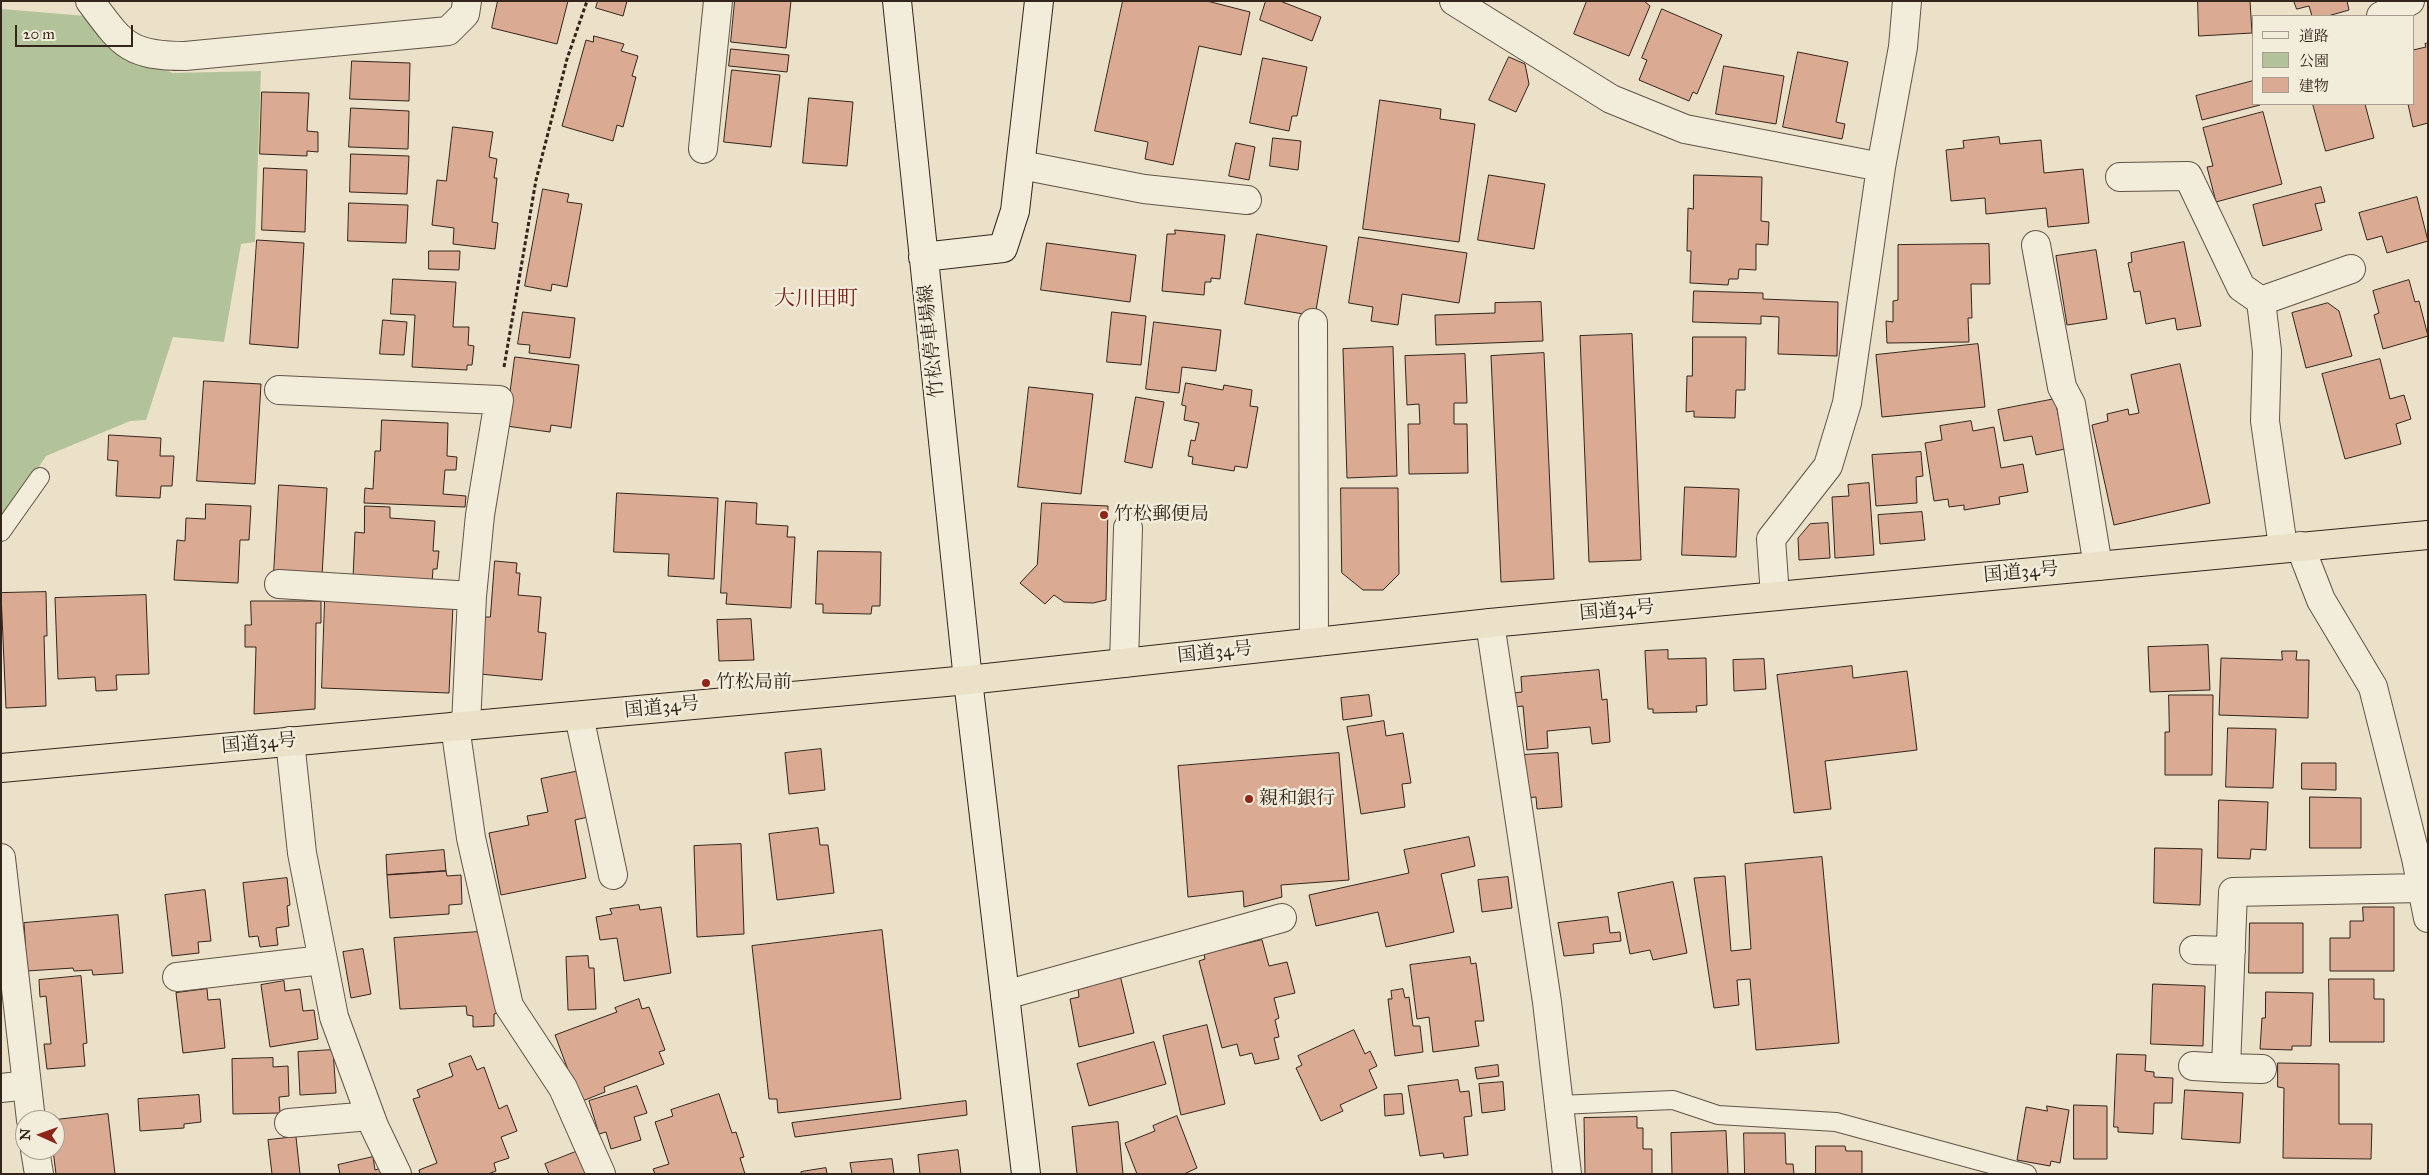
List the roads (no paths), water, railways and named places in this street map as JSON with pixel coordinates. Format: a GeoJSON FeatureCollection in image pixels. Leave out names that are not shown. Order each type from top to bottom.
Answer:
{"type":"FeatureCollection","features":[{"type":"Feature","properties":{"kind":"highway","name":"国道34号"},"geometry":{"type":"LineString","coordinates":[[1,768],[968,680],[1490,623],[2291,546],[2428,535]]}},
{"type":"Feature","properties":{"kind":"street"},"geometry":{"type":"LineString","coordinates":[[90,1],[113,32],[130,48],[158,56],[185,56],[448,31],[464,14],[468,1]]}},
{"type":"Feature","properties":{"kind":"street"},"geometry":{"type":"LineString","coordinates":[[703,149],[718,1]]}},
{"type":"Feature","properties":{"kind":"street","name":"竹松停車場線"},"geometry":{"type":"LineString","coordinates":[[897,1],[968,680],[1026,1174]]}},
{"type":"Feature","properties":{"kind":"street"},"geometry":{"type":"LineString","coordinates":[[923,257],[1003,248],[1015,211],[1039,1]]}},
{"type":"Feature","properties":{"kind":"street"},"geometry":{"type":"LineString","coordinates":[[1775,596],[1771,539],[1828,466],[1847,404],[1881,167],[1903,47],[1906,1]]}},
{"type":"Feature","properties":{"kind":"street"},"geometry":{"type":"LineString","coordinates":[[2382,15],[2410,1]]}},
{"type":"Feature","properties":{"kind":"street"},"geometry":{"type":"LineString","coordinates":[[1471,6],[1611,99],[1685,129],[1881,167]]}},
{"type":"Feature","properties":{"kind":"street"},"geometry":{"type":"LineString","coordinates":[[1021,165],[1144,189],[1247,200]]}},
{"type":"Feature","properties":{"kind":"street"},"geometry":{"type":"LineString","coordinates":[[2120,177],[2188,176],[2241,287],[2261,302],[2267,350],[2265,421],[2291,546],[2373,686],[2428,918]]}},
{"type":"Feature","properties":{"kind":"street"},"geometry":{"type":"LineString","coordinates":[[2036,245],[2062,387],[2071,404],[2098,566]]}},
{"type":"Feature","properties":{"kind":"street"},"geometry":{"type":"LineString","coordinates":[[2261,302],[2351,270]]}},
{"type":"Feature","properties":{"kind":"street"},"geometry":{"type":"LineString","coordinates":[[1314,323],[1314,642]]}},
{"type":"Feature","properties":{"kind":"street"},"geometry":{"type":"LineString","coordinates":[[280,390],[499,400],[480,515],[461,726],[471,838],[509,1006],[563,1088],[601,1174]]}},
{"type":"Feature","properties":{"kind":"street"},"geometry":{"type":"LineString","coordinates":[[1124,663],[1128,528]]}},
{"type":"Feature","properties":{"kind":"street"},"geometry":{"type":"LineString","coordinates":[[278,584],[472,596]]}},
{"type":"Feature","properties":{"kind":"street"},"geometry":{"type":"LineString","coordinates":[[1490,623],[1547,1002],[1567,1174]]}},
{"type":"Feature","properties":{"kind":"street"},"geometry":{"type":"LineString","coordinates":[[579,716],[613,875]]}},
{"type":"Feature","properties":{"kind":"street"},"geometry":{"type":"LineString","coordinates":[[290,741],[302,852],[334,1017],[370,1116],[397,1174]]}},
{"type":"Feature","properties":{"kind":"street"},"geometry":{"type":"LineString","coordinates":[[1,858],[14,1086],[26,1110]]}},
{"type":"Feature","properties":{"kind":"street"},"geometry":{"type":"LineString","coordinates":[[2226,1068],[2233,892],[2421,888]]}},
{"type":"Feature","properties":{"kind":"street"},"geometry":{"type":"LineString","coordinates":[[1005,995],[1282,918]]}},
{"type":"Feature","properties":{"kind":"street"},"geometry":{"type":"LineString","coordinates":[[2194,950],[2231,951]]}},
{"type":"Feature","properties":{"kind":"street"},"geometry":{"type":"LineString","coordinates":[[177,977],[322,960]]}},
{"type":"Feature","properties":{"kind":"street"},"geometry":{"type":"LineString","coordinates":[[2193,1066],[2262,1069]]}},
{"type":"Feature","properties":{"kind":"street"},"geometry":{"type":"LineString","coordinates":[[289,1123],[370,1116]]}},
{"type":"Feature","properties":{"kind":"street"},"geometry":{"type":"LineString","coordinates":[[36,1160],[38,1174]]}},
{"type":"Feature","properties":{"kind":"lane"},"geometry":{"type":"LineString","coordinates":[[1,532],[40,476]]}},
{"type":"Feature","properties":{"kind":"lane"},"geometry":{"type":"LineString","coordinates":[[1559,1104],[1673,1100],[1718,1115],[1836,1122],[2027,1174]]}},
{"type":"Feature","properties":{"kind":"place","name":"竹松郵便局"},"geometry":{"type":"Point","coordinates":[1104,515]}},
{"type":"Feature","properties":{"kind":"place","name":"竹松局前"},"geometry":{"type":"Point","coordinates":[706,683]}},
{"type":"Feature","properties":{"kind":"place","name":"親和銀行"},"geometry":{"type":"Point","coordinates":[1249,799]}},
{"type":"Feature","properties":{"kind":"district","name":"大川田町"},"geometry":{"type":"Point","coordinates":[816,300]}}]}
